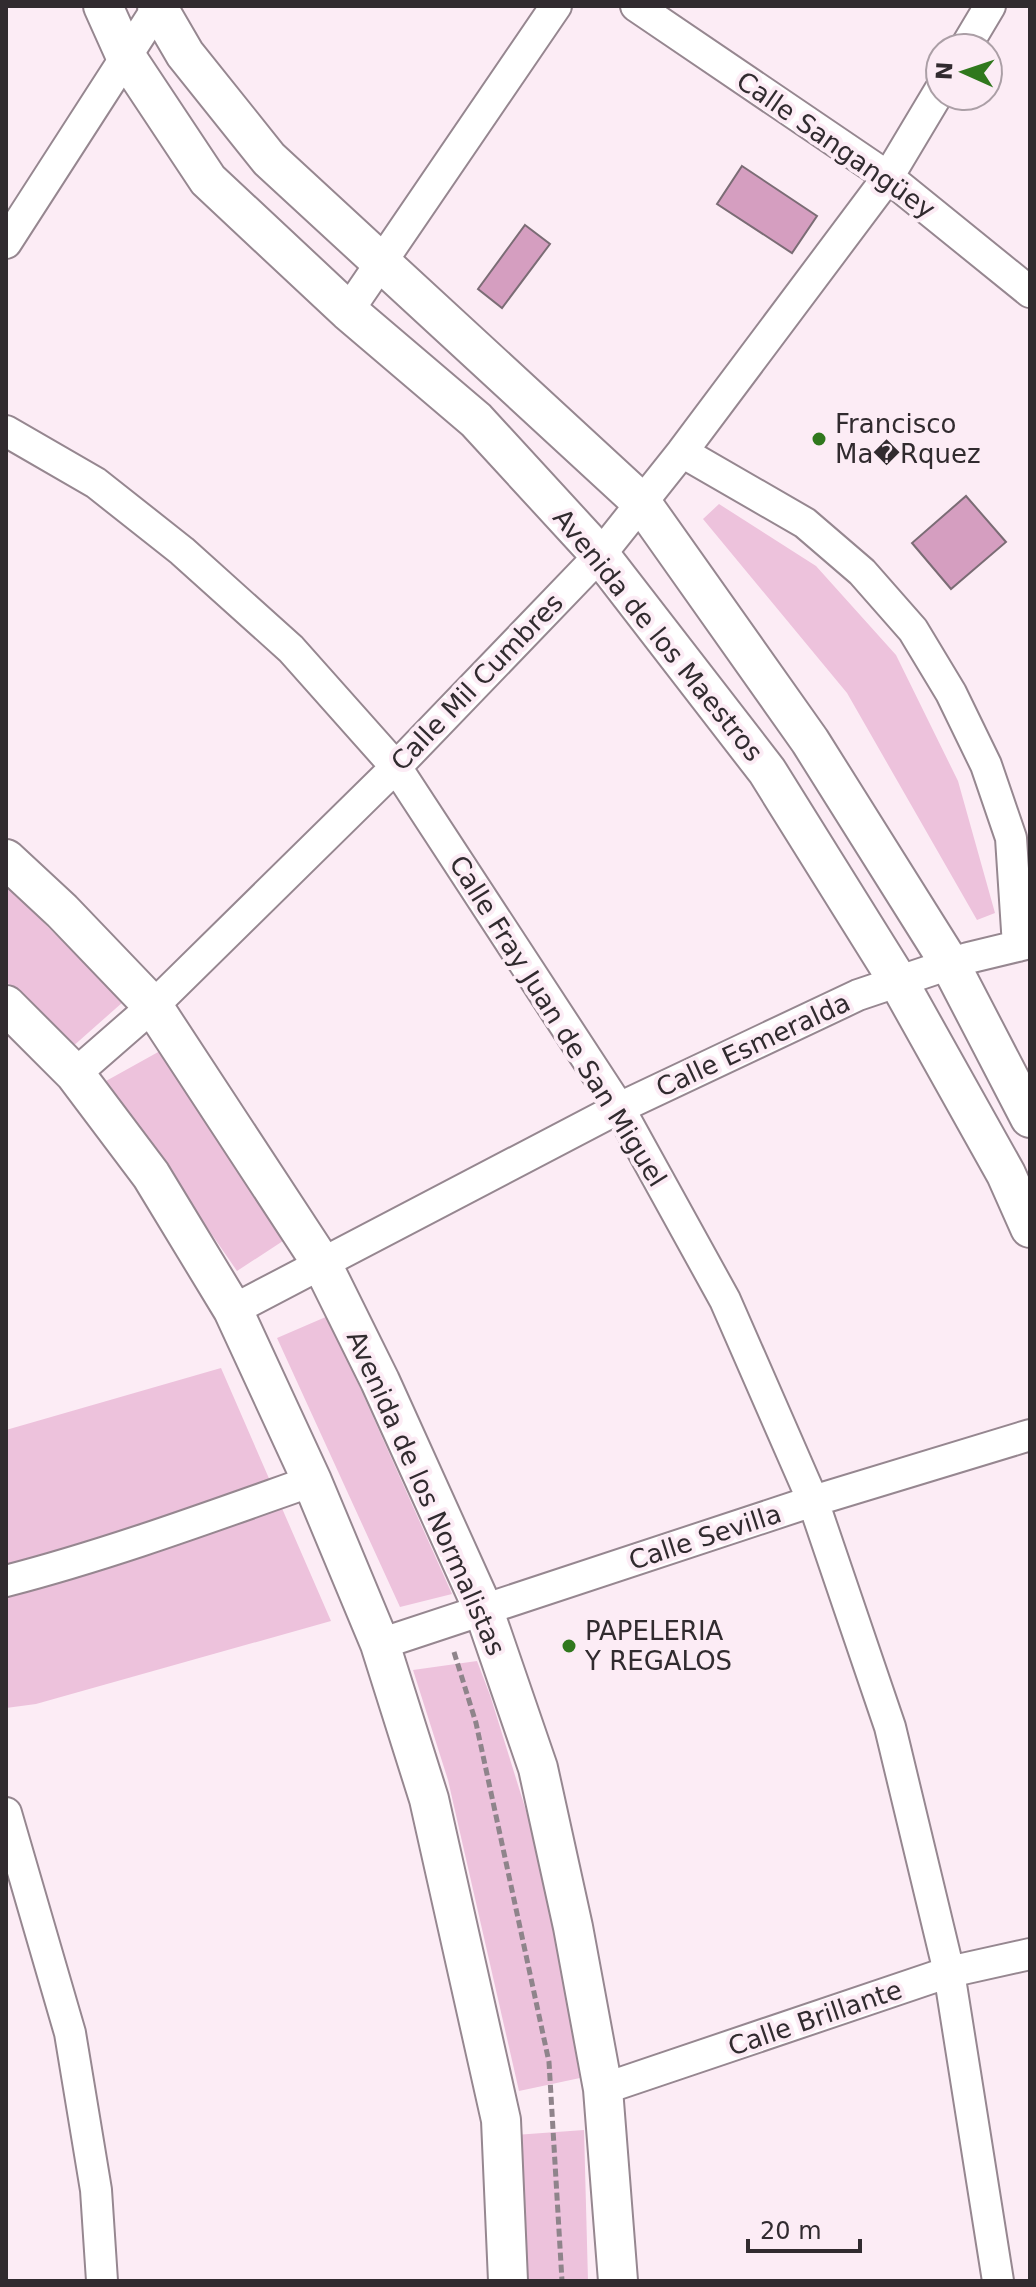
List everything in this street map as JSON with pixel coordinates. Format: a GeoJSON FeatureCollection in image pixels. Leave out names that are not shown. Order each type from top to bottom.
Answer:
{"type":"FeatureCollection","features":[{"type":"Feature","properties":{"kind":"street","name":"Avenida de los Maestros"},"geometry":{"type":"LineString","coordinates":[[103,6],[125,55],[208,180],[348,311],[476,420],[600,555],[767,771],[898,981],[1006,1174],[1030,1228]]}},
{"type":"Feature","properties":{"kind":"street"},"geometry":{"type":"LineString","coordinates":[[348,311],[556,6]]}},
{"type":"Feature","properties":{"kind":"street","name":"Calle Sangangüey"},"geometry":{"type":"LineString","coordinates":[[636,6],[888,177],[1030,292]]}},
{"type":"Feature","properties":{"kind":"street"},"geometry":{"type":"LineString","coordinates":[[975,32],[990,6]]}},
{"type":"Feature","properties":{"kind":"street","name":"Avenida de los Maestros"},"geometry":{"type":"LineString","coordinates":[[157,7],[185,54],[269,159],[641,502],[810,741],[950,964],[1030,1118]]}},
{"type":"Feature","properties":{"kind":"street"},"geometry":{"type":"LineString","coordinates":[[6,243],[157,7]]}},
{"type":"Feature","properties":{"kind":"street","name":"Calle Mil Cumbres"},"geometry":{"type":"LineString","coordinates":[[75,1074],[153,1006],[396,767],[600,555],[682,452],[888,177],[927,112]]}},
{"type":"Feature","properties":{"kind":"street","name":"Calle Fray Juan de San Miguel"},"geometry":{"type":"LineString","coordinates":[[6,431],[96,483],[182,551],[291,649],[396,767],[619,1108],[725,1300],[813,1501],[890,1727],[949,1972],[998,2281]]}},
{"type":"Feature","properties":{"kind":"street"},"geometry":{"type":"LineString","coordinates":[[682,452],[805,523],[862,572],[913,630],[951,693],[986,765],[1011,838],[1024,944]]}},
{"type":"Feature","properties":{"kind":"street","name":"Avenida de los Normalistas"},"geometry":{"type":"LineString","coordinates":[[6,859],[62,911],[153,1006],[322,1264],[380,1381],[484,1611],[538,1768],[573,1927],[603,2089],[618,2281]]}},
{"type":"Feature","properties":{"kind":"street","name":"Calle Esmeralda"},"geometry":{"type":"LineString","coordinates":[[233,1310],[619,1108],[858,995],[950,964],[1024,944]]}},
{"type":"Feature","properties":{"kind":"street"},"geometry":{"type":"LineString","coordinates":[[6,1005],[75,1074],[151,1175],[233,1310],[312,1481],[380,1644],[429,1799],[501,2120],[508,2281]]}},
{"type":"Feature","properties":{"kind":"street","name":"Calle Sevilla"},"geometry":{"type":"LineString","coordinates":[[380,1644],[813,1501],[1030,1435]]}},
{"type":"Feature","properties":{"kind":"street"},"geometry":{"type":"LineString","coordinates":[[6,1581],[110,1552],[312,1481]]}},
{"type":"Feature","properties":{"kind":"street"},"geometry":{"type":"LineString","coordinates":[[6,1813],[70,2033],[96,2190],[102,2281]]}},
{"type":"Feature","properties":{"kind":"street","name":"Calle Brillante"},"geometry":{"type":"LineString","coordinates":[[603,2089],[949,1972],[1030,1954]]}},
{"type":"Feature","properties":{"kind":"shaded area"},"geometry":{"type":"Polygon","coordinates":[[[719,504],[816,566],[896,655],[958,781],[995,913],[977,920],[847,693],[703,519],[719,504]]]}},
{"type":"Feature","properties":{"kind":"shaded area"},"geometry":{"type":"Polygon","coordinates":[[[6,885],[123,1002],[71,1048],[6,981],[6,885]]]}},
{"type":"Feature","properties":{"kind":"shaded area"},"geometry":{"type":"Polygon","coordinates":[[[160,1051],[289,1237],[237,1271],[106,1081],[160,1051]]]}},
{"type":"Feature","properties":{"kind":"shaded area"},"geometry":{"type":"Polygon","coordinates":[[[328,1316],[452,1594],[400,1607],[277,1338],[328,1316]]]}},
{"type":"Feature","properties":{"kind":"shaded area"},"geometry":{"type":"Polygon","coordinates":[[[221,1368],[331,1621],[36,1704],[6,1708],[6,1430],[221,1368]]]}},
{"type":"Feature","properties":{"kind":"shaded area"},"geometry":{"type":"Polygon","coordinates":[[[477,1661],[542,1862],[580,2078],[519,2091],[448,1780],[413,1670],[477,1661]]]}},
{"type":"Feature","properties":{"kind":"shaded area"},"geometry":{"type":"Polygon","coordinates":[[[584,2130],[588,2281],[521,2281],[515,2135],[584,2130]]]}},
{"type":"Feature","properties":{"kind":"building"},"geometry":{"type":"Polygon","coordinates":[[[742,166],[817,216],[792,253],[717,204],[742,166]]]}},
{"type":"Feature","properties":{"kind":"building"},"geometry":{"type":"Polygon","coordinates":[[[525,225],[550,244],[502,308],[478,289],[525,225]]]}},
{"type":"Feature","properties":{"kind":"building"},"geometry":{"type":"Polygon","coordinates":[[[966,496],[1006,542],[951,589],[912,543],[966,496]]]}},
{"type":"Feature","properties":{"kind":"place","name":"Francisco Ma�Rquez"},"geometry":{"type":"Point","coordinates":[819,439]}},
{"type":"Feature","properties":{"kind":"place","name":"PAPELERIA Y REGALOS"},"geometry":{"type":"Point","coordinates":[569,1646]}}]}
